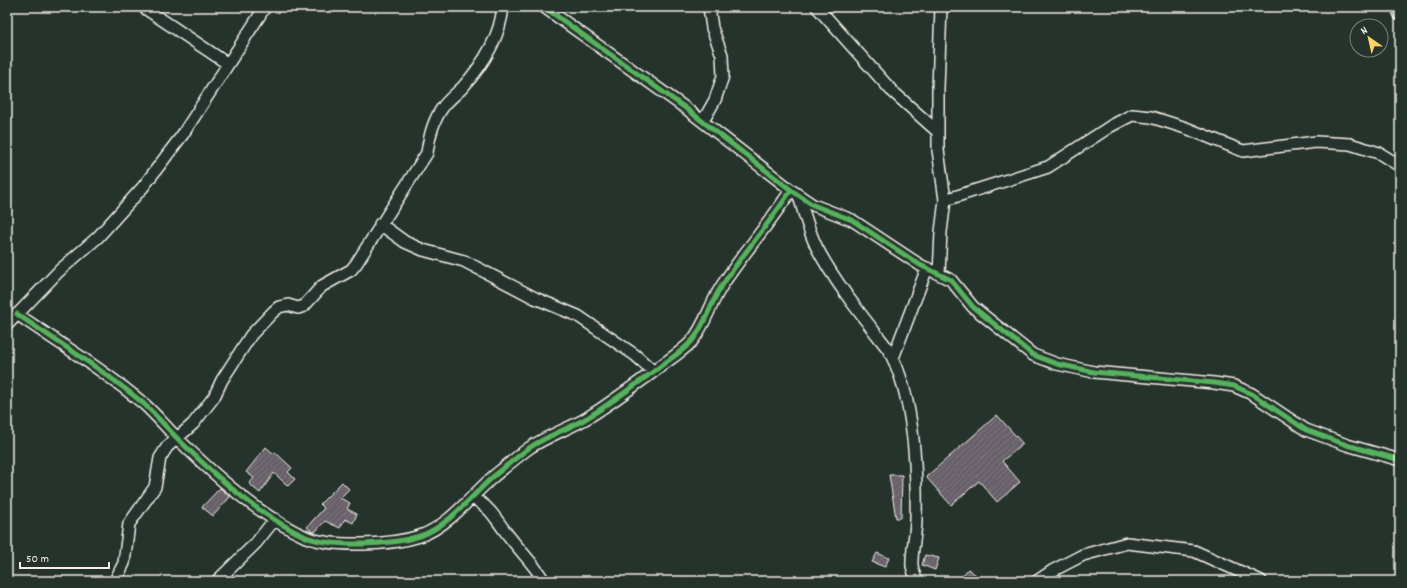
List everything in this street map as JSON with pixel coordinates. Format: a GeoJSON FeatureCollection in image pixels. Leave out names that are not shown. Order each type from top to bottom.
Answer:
{"type":"FeatureCollection","features":[{"type":"Feature","properties":{"kind":"street"},"geometry":{"type":"LineString","coordinates":[[143,7],[228,64]]}},
{"type":"Feature","properties":{"kind":"street"},"geometry":{"type":"LineString","coordinates":[[7,325],[59,272],[98,237],[143,187],[183,134],[265,7]]}},
{"type":"Feature","properties":{"kind":"street"},"geometry":{"type":"LineString","coordinates":[[115,581],[124,563],[129,524],[155,487],[160,458],[167,447],[176,437],[193,424],[214,397],[222,380],[251,335],[262,323],[279,307],[288,305],[298,308],[304,306],[327,282],[351,270],[427,153],[429,137],[443,107],[463,87],[492,45],[502,19],[503,7]]}},
{"type":"Feature","properties":{"kind":"street"},"geometry":{"type":"LineString","coordinates":[[544,7],[703,121],[812,205],[852,220],[927,268],[951,280],[973,307],[1012,340],[1039,357],[1057,364],[1094,372],[1200,381],[1234,386],[1252,394],[1306,430],[1341,443],[1400,460]]}},
{"type":"Feature","properties":{"kind":"street"},"geometry":{"type":"LineString","coordinates":[[703,121],[715,100],[723,76],[722,55],[712,28],[710,7]]}},
{"type":"Feature","properties":{"kind":"street"},"geometry":{"type":"LineString","coordinates":[[817,7],[891,90],[938,132]]}},
{"type":"Feature","properties":{"kind":"street"},"geometry":{"type":"LineString","coordinates":[[939,274],[941,232],[945,200],[938,150],[941,7]]}},
{"type":"Feature","properties":{"kind":"street"},"geometry":{"type":"LineString","coordinates":[[1397,7],[1400,15]]}},
{"type":"Feature","properties":{"kind":"street"},"geometry":{"type":"LineString","coordinates":[[945,200],[1048,167],[1105,129],[1132,115],[1151,117],[1179,126],[1243,151],[1316,142],[1350,144],[1379,153],[1400,166]]}},
{"type":"Feature","properties":{"kind":"street"},"geometry":{"type":"LineString","coordinates":[[17,314],[96,365],[146,405],[176,437],[217,475],[275,519],[308,538],[329,543],[387,542],[420,536],[433,530],[472,497],[492,477],[530,448],[584,420],[684,349],[693,340],[721,286],[749,246],[795,193]]}},
{"type":"Feature","properties":{"kind":"street"},"geometry":{"type":"LineString","coordinates":[[795,193],[817,248],[838,282],[893,358],[904,390],[915,460],[916,538],[912,566],[916,581]]}},
{"type":"Feature","properties":{"kind":"street"},"geometry":{"type":"LineString","coordinates":[[380,224],[405,242],[423,250],[464,261],[535,298],[578,316],[635,355],[653,372]]}},
{"type":"Feature","properties":{"kind":"street"},"geometry":{"type":"LineString","coordinates":[[893,358],[927,268]]}},
{"type":"Feature","properties":{"kind":"street"},"geometry":{"type":"LineString","coordinates":[[472,497],[491,510],[508,534],[536,568],[544,581]]}},
{"type":"Feature","properties":{"kind":"street"},"geometry":{"type":"LineString","coordinates":[[218,581],[256,543],[275,519]]}},
{"type":"Feature","properties":{"kind":"street"},"geometry":{"type":"LineString","coordinates":[[1037,581],[1052,571],[1083,555],[1127,543],[1194,551],[1261,581]]}},
{"type":"Feature","properties":{"kind":"building"},"geometry":{"type":"Polygon","coordinates":[[[997,415],[1023,444],[1002,461],[1020,482],[997,502],[979,481],[951,505],[926,477],[997,415]]]}},
{"type":"Feature","properties":{"kind":"building"},"geometry":{"type":"Polygon","coordinates":[[[266,447],[274,454],[275,452],[292,468],[288,472],[295,479],[288,486],[274,473],[260,493],[249,484],[254,478],[246,472],[266,447]]]}},
{"type":"Feature","properties":{"kind":"building"},"geometry":{"type":"Polygon","coordinates":[[[889,475],[902,475],[901,518],[896,518],[889,475]]]}},
{"type":"Feature","properties":{"kind":"building"},"geometry":{"type":"Polygon","coordinates":[[[342,482],[349,489],[340,498],[350,503],[347,509],[357,514],[353,523],[345,519],[340,528],[325,521],[315,532],[311,531],[307,527],[324,508],[320,504],[342,482]]]}},
{"type":"Feature","properties":{"kind":"building"},"geometry":{"type":"Polygon","coordinates":[[[220,488],[230,497],[213,516],[202,507],[220,488]]]}},
{"type":"Feature","properties":{"kind":"building"},"geometry":{"type":"Polygon","coordinates":[[[877,553],[889,558],[885,567],[872,562],[877,553]]]}},
{"type":"Feature","properties":{"kind":"building"},"geometry":{"type":"Polygon","coordinates":[[[925,555],[939,558],[935,570],[922,565],[925,555]]]}},
{"type":"Feature","properties":{"kind":"building"},"geometry":{"type":"Polygon","coordinates":[[[968,569],[976,575],[980,581],[958,581],[968,569]]]}},
{"type":"Feature","properties":{"kind":"cycle path"},"geometry":{"type":"LineString","coordinates":[[544,7],[684,107],[791,190],[813,205],[852,220],[920,265],[951,280],[973,307],[1033,355],[1057,364],[1094,372],[1234,386],[1252,394],[1306,430],[1347,445],[1400,460]]}},
{"type":"Feature","properties":{"kind":"cycle path"},"geometry":{"type":"LineString","coordinates":[[17,314],[98,368],[129,392],[144,404],[192,453],[222,480],[238,494],[272,518],[306,537],[332,543],[363,544],[394,542],[420,536],[441,525],[459,510],[494,476],[529,448],[587,418],[684,349],[697,334],[723,284],[791,190]]}}]}
